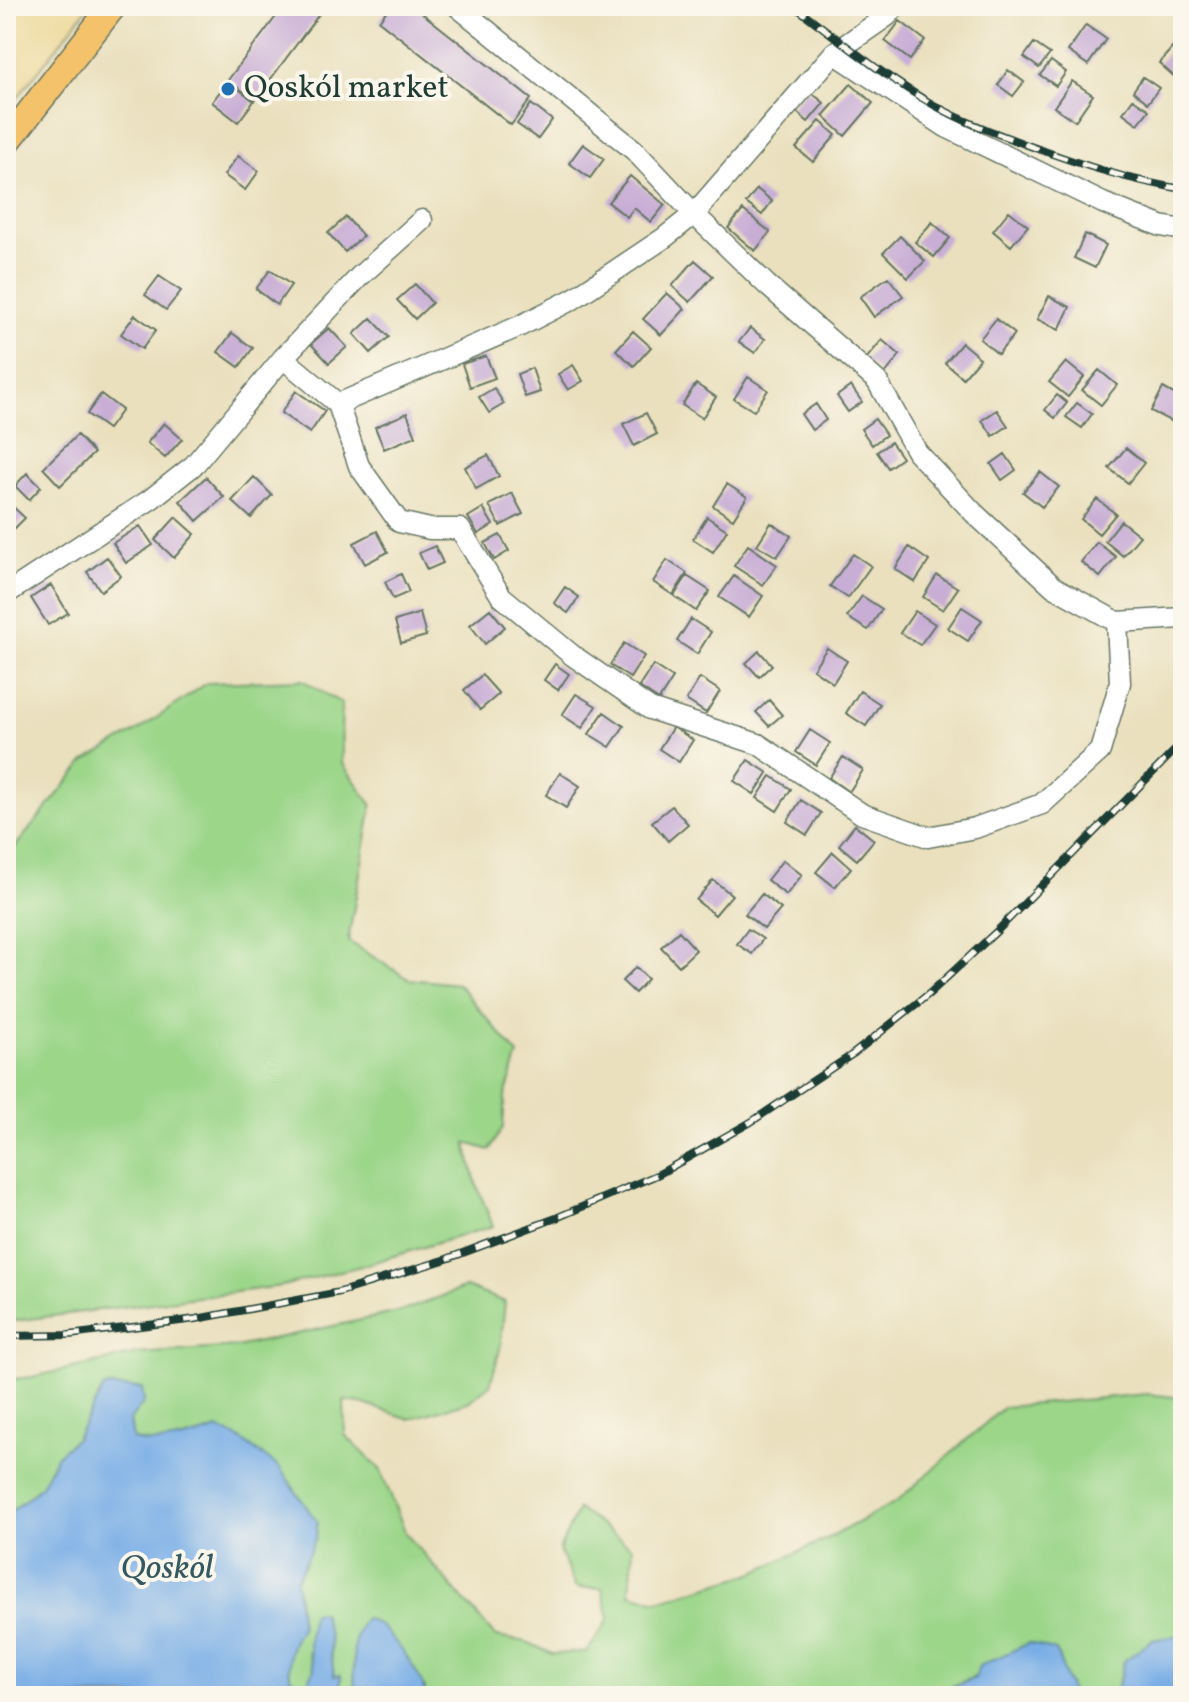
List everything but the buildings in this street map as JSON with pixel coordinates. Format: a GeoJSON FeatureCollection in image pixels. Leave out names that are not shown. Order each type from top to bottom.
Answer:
{"type":"FeatureCollection","features":[{"type":"Feature","properties":{"kind":"main road"},"geometry":{"type":"LineString","coordinates":[[6,143],[113,6]]}},
{"type":"Feature","properties":{"kind":"street"},"geometry":{"type":"LineString","coordinates":[[457,6],[634,150],[767,285],[877,381],[917,452],[974,513],[1054,587],[1117,622],[1183,618]]}},
{"type":"Feature","properties":{"kind":"street"},"geometry":{"type":"LineString","coordinates":[[338,404],[520,326],[573,299],[664,238],[694,214],[834,53],[887,16],[896,6]]}},
{"type":"Feature","properties":{"kind":"street"},"geometry":{"type":"LineString","coordinates":[[834,53],[946,127],[1103,203],[1161,226],[1183,230]]}},
{"type":"Feature","properties":{"kind":"street"},"geometry":{"type":"LineString","coordinates":[[6,594],[151,499],[194,465],[283,358],[359,277],[422,220]]}},
{"type":"Feature","properties":{"kind":"street"},"geometry":{"type":"LineString","coordinates":[[283,358],[338,404],[359,466],[399,522],[430,529],[460,529],[501,596],[572,655],[650,709],[758,744],[862,814],[928,837],[975,828],[1042,804],[1100,751],[1120,683],[1117,622]]}},
{"type":"Feature","properties":{"kind":"green space"},"geometry":{"type":"Polygon","coordinates":[[[302,680],[341,703],[342,763],[372,805],[348,941],[409,979],[458,984],[518,1055],[505,1096],[503,1127],[490,1150],[466,1143],[476,1183],[493,1226],[282,1286],[6,1322],[6,858],[84,762],[142,728],[207,683],[302,680]]]}},
{"type":"Feature","properties":{"kind":"green space"},"geometry":{"type":"Polygon","coordinates":[[[466,1287],[505,1302],[500,1349],[490,1385],[468,1402],[410,1419],[344,1401],[345,1435],[380,1469],[406,1534],[496,1637],[527,1642],[552,1654],[587,1652],[609,1619],[602,1588],[576,1588],[559,1550],[578,1509],[633,1548],[630,1594],[658,1601],[750,1574],[827,1539],[896,1502],[1004,1407],[1147,1394],[1183,1398],[1183,1635],[1152,1640],[1117,1689],[1118,1696],[1073,1696],[1056,1651],[978,1676],[935,1696],[425,1696],[425,1687],[355,1689],[354,1696],[339,1696],[341,1676],[334,1676],[329,1636],[308,1652],[314,1670],[306,1686],[290,1679],[290,1645],[301,1628],[296,1580],[306,1562],[218,1429],[165,1442],[133,1440],[130,1420],[144,1402],[105,1387],[76,1438],[57,1455],[41,1486],[6,1516],[6,1380],[137,1354],[236,1347],[403,1311],[466,1287]]]}},
{"type":"Feature","properties":{"kind":"sand"},"geometry":{"type":"Polygon","coordinates":[[[6,6],[89,6],[6,112],[6,6]]]}},
{"type":"Feature","properties":{"kind":"water","name":"Qoskól"},"geometry":{"type":"Polygon","coordinates":[[[104,1387],[142,1388],[144,1402],[130,1420],[133,1440],[165,1442],[218,1429],[239,1438],[279,1467],[317,1522],[316,1538],[296,1580],[301,1628],[290,1652],[290,1678],[306,1686],[314,1670],[309,1648],[312,1613],[322,1612],[329,1636],[334,1676],[341,1675],[339,1696],[6,1696],[6,1516],[41,1486],[57,1455],[76,1438],[104,1387]]]}},
{"type":"Feature","properties":{"kind":"water"},"geometry":{"type":"Polygon","coordinates":[[[365,1618],[376,1623],[399,1646],[420,1679],[425,1696],[354,1696],[354,1647],[365,1618]]]}},
{"type":"Feature","properties":{"kind":"water"},"geometry":{"type":"Polygon","coordinates":[[[1183,1635],[1183,1696],[1118,1696],[1124,1661],[1152,1640],[1183,1635]]]}},
{"type":"Feature","properties":{"kind":"water"},"geometry":{"type":"Polygon","coordinates":[[[1029,1643],[1056,1651],[1073,1696],[935,1696],[975,1678],[979,1666],[1029,1643]]]}},
{"type":"Feature","properties":{"kind":"railway"},"geometry":{"type":"LineString","coordinates":[[794,6],[862,58],[957,117],[1086,165],[1183,189]]}},
{"type":"Feature","properties":{"kind":"railway"},"geometry":{"type":"LineString","coordinates":[[6,1336],[69,1335],[196,1319],[340,1292],[444,1260],[556,1218],[659,1174],[751,1122],[853,1054],[930,993],[997,931],[1183,742]]}},
{"type":"Feature","properties":{"kind":"place","name":"Qoskól market"},"geometry":{"type":"Point","coordinates":[228,89]}}]}
